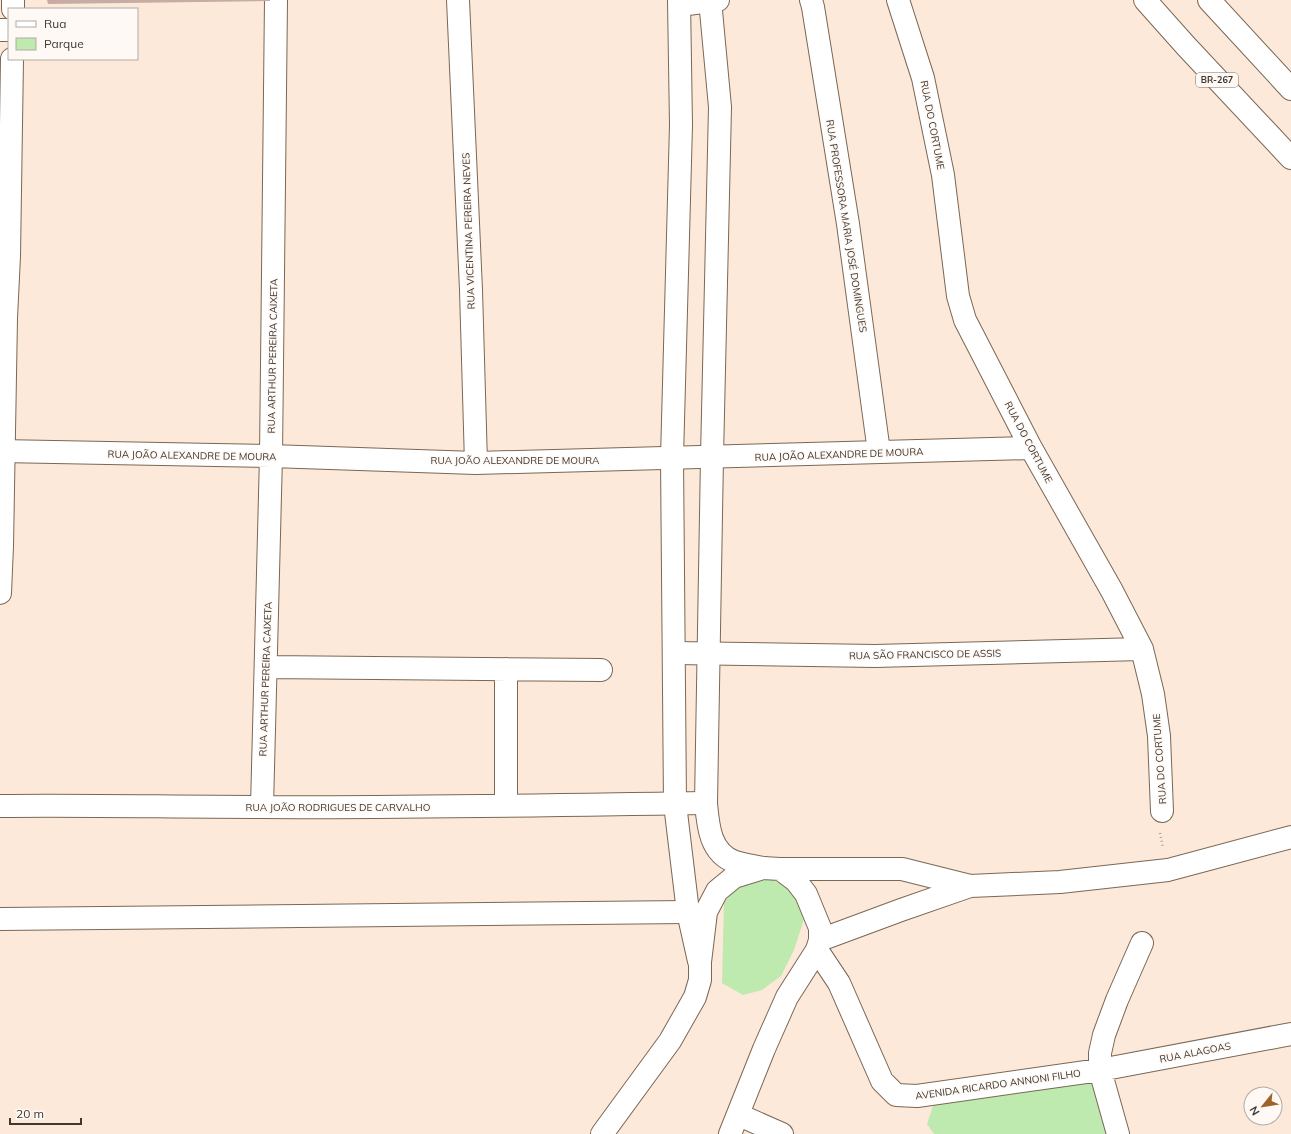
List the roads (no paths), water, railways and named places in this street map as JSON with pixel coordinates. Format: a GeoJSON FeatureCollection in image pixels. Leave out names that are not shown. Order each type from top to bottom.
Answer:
{"type":"FeatureCollection","features":[{"type":"Feature","properties":{"kind":"street","name":"RUA ARTHUR PEREIRA CAIXETA"},"geometry":{"type":"LineString","coordinates":[[262,807],[271,456],[276,0]]}},
{"type":"Feature","properties":{"kind":"street","name":"RUA VICENTINA PEREIRA NEVES"},"geometry":{"type":"LineString","coordinates":[[458,0],[471,290],[476,463]]}},
{"type":"Feature","properties":{"kind":"street","name":"RUA PROFESSORA MARIA JOSÉ DOMINGUES"},"geometry":{"type":"LineString","coordinates":[[811,0],[848,224],[880,452]]}},
{"type":"Feature","properties":{"kind":"street","name":"RUA DO CORTUME"},"geometry":{"type":"LineString","coordinates":[[898,0],[924,78],[943,175],[957,288],[965,320],[1031,448],[1112,591],[1142,650],[1153,694],[1159,736],[1162,811]]}},
{"type":"Feature","properties":{"kind":"street","name":"BR-267"},"geometry":{"type":"LineString","coordinates":[[1145,0],[1291,158]]}},
{"type":"Feature","properties":{"kind":"street"},"geometry":{"type":"LineString","coordinates":[[1209,0],[1291,89]]}},
{"type":"Feature","properties":{"kind":"street"},"geometry":{"type":"LineString","coordinates":[[700,962],[688,912],[675,804],[672,458],[681,125],[680,2],[713,1],[720,107],[706,803],[708,826],[717,850],[725,858],[735,862],[771,869],[902,869],[970,886],[1060,882],[1168,870],[1291,837]]}},
{"type":"Feature","properties":{"kind":"street"},"geometry":{"type":"LineString","coordinates":[[0,593],[6,117],[12,60]]}},
{"type":"Feature","properties":{"kind":"street","name":"RUA JOÃO ALEXANDRE DE MOURA"},"geometry":{"type":"LineString","coordinates":[[2,452],[271,456],[476,463],[1031,448]]}},
{"type":"Feature","properties":{"kind":"street","name":"RUA SÃO FRANCISCO DE ASSIS"},"geometry":{"type":"LineString","coordinates":[[674,653],[875,656],[1142,650]]}},
{"type":"Feature","properties":{"kind":"street"},"geometry":{"type":"LineString","coordinates":[[266,667],[601,670]]}},
{"type":"Feature","properties":{"kind":"street"},"geometry":{"type":"LineString","coordinates":[[506,669],[506,806]]}},
{"type":"Feature","properties":{"kind":"street","name":"RUA JOÃO RODRIGUES DE CARVALHO"},"geometry":{"type":"LineString","coordinates":[[0,806],[506,806],[706,803]]}},
{"type":"Feature","properties":{"kind":"street"},"geometry":{"type":"LineString","coordinates":[[602,1134],[670,1041],[695,996],[700,980],[700,962],[706,912],[717,891],[734,877],[771,869],[796,881],[806,894],[820,928],[818,945],[787,997],[734,1124],[782,1134]]}},
{"type":"Feature","properties":{"kind":"street"},"geometry":{"type":"LineString","coordinates":[[818,945],[901,910],[970,886]]}},
{"type":"Feature","properties":{"kind":"street"},"geometry":{"type":"LineString","coordinates":[[0,919],[298,917],[467,913],[688,912]]}},
{"type":"Feature","properties":{"kind":"street"},"geometry":{"type":"LineString","coordinates":[[1118,1134],[1100,1070],[1100,1053],[1104,1035],[1117,1000],[1142,943]]}},
{"type":"Feature","properties":{"kind":"street","name":"AVENIDA RICARDO ANNONI FILHO"},"geometry":{"type":"LineString","coordinates":[[818,945],[839,983],[882,1081],[896,1095],[917,1096],[1100,1070]]}},
{"type":"Feature","properties":{"kind":"street","name":"RUA ALAGOAS"},"geometry":{"type":"LineString","coordinates":[[1100,1070],[1291,1034]]}}]}
